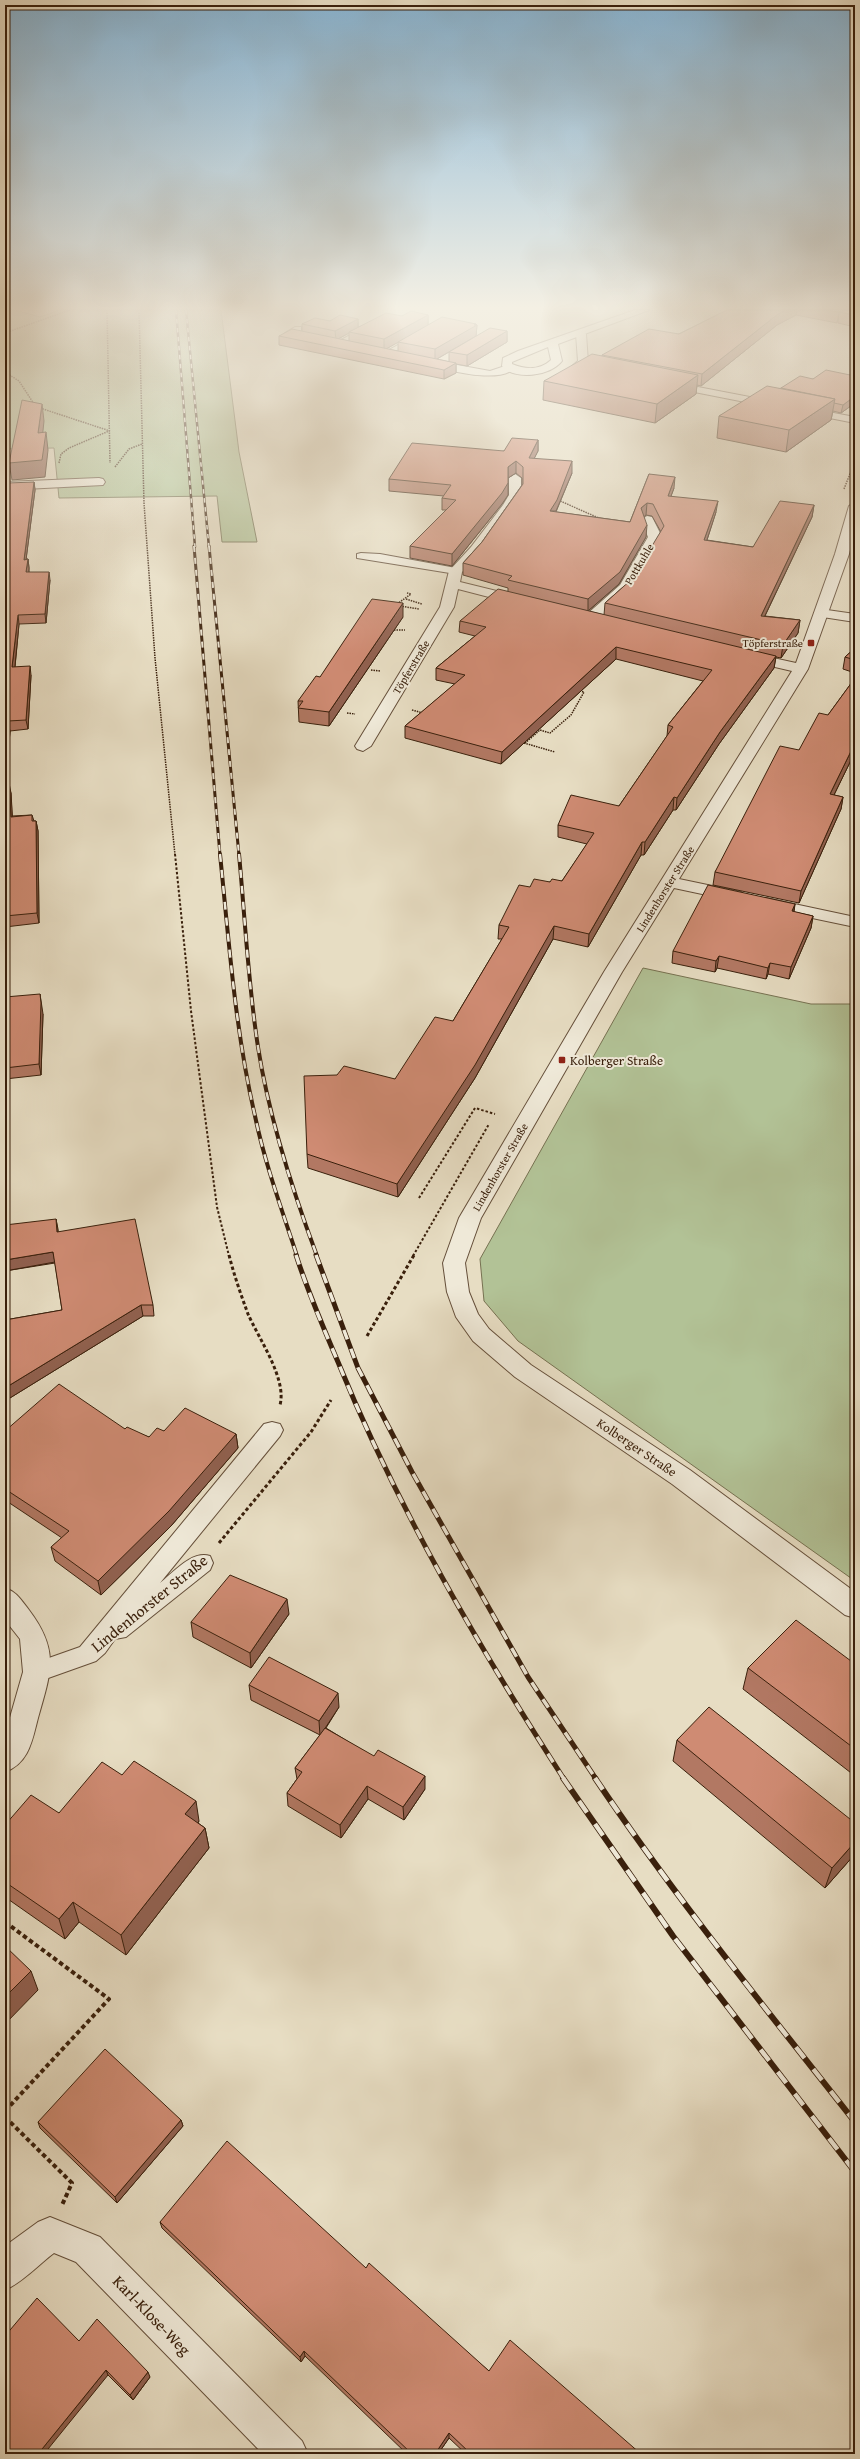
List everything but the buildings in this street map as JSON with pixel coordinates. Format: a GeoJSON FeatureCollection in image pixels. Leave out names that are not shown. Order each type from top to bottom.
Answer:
{"type":"FeatureCollection","features":[{"type":"Feature","properties":{"kind":"street"},"geometry":{"type":"LineString","coordinates":[[5,486],[56,484],[104,478]]}},
{"type":"Feature","properties":{"kind":"street","name":"Töpferstraße"},"geometry":{"type":"LineString","coordinates":[[362,746],[447,607],[454,578],[502,518],[514,497],[514,478]]}},
{"type":"Feature","properties":{"kind":"street","name":"Lindenhorster Straße"},"geometry":{"type":"LineString","coordinates":[[454,1263],[470,1218],[613,972],[801,669],[842,554],[849,499]]}},
{"type":"Feature","properties":{"kind":"street","name":"Pottkuhle"},"geometry":{"type":"LineString","coordinates":[[591,618],[625,588],[655,537],[650,525]]}},
{"type":"Feature","properties":{"kind":"street"},"geometry":{"type":"LineString","coordinates":[[454,578],[537,605]]}},
{"type":"Feature","properties":{"kind":"street"},"geometry":{"type":"LineString","coordinates":[[576,614],[606,622]]}},
{"type":"Feature","properties":{"kind":"street"},"geometry":{"type":"LineString","coordinates":[[734,653],[801,669]]}},
{"type":"Feature","properties":{"kind":"street"},"geometry":{"type":"LineString","coordinates":[[669,882],[855,922]]}},
{"type":"Feature","properties":{"kind":"street","name":"Kolberger Straße"},"geometry":{"type":"LineString","coordinates":[[454,1263],[458,1292],[468,1317],[481,1335],[499,1353],[523,1372],[681,1477],[855,1607]]}},
{"type":"Feature","properties":{"kind":"street"},"geometry":{"type":"LineString","coordinates":[[5,1599],[33,1636],[37,1672],[16,1747],[5,1759]]}},
{"type":"Feature","properties":{"kind":"street"},"geometry":{"type":"LineString","coordinates":[[5,2272],[17,2259],[50,2234]]}},
{"type":"Feature","properties":{"kind":"street","name":"Karl-Klose-Weg"},"geometry":{"type":"LineString","coordinates":[[50,2234],[88,2249],[287,2453]]}},
{"type":"Feature","properties":{"kind":"lane"},"geometry":{"type":"LineString","coordinates":[[361,556],[380,557],[454,578]]}},
{"type":"Feature","properties":{"kind":"lane"},"geometry":{"type":"LineString","coordinates":[[820,613],[855,618]]}},
{"type":"Feature","properties":{"kind":"lane"},"geometry":{"type":"LineString","coordinates":[[88,1654],[272,1430]]}},
{"type":"Feature","properties":{"kind":"lane","name":"Lindenhorster Straße"},"geometry":{"type":"LineString","coordinates":[[37,1672],[88,1654],[202,1563]]}},
{"type":"Feature","properties":{"kind":"path"},"geometry":{"type":"LineString","coordinates":[[89,425],[110,431]]}},
{"type":"Feature","properties":{"kind":"path"},"geometry":{"type":"LineString","coordinates":[[104,478],[110,425]]}},
{"type":"Feature","properties":{"kind":"path"},"geometry":{"type":"LineString","coordinates":[[142,425],[155,658],[198,1070],[217,1207],[230,1260],[248,1313],[280,1383],[282,1397],[273,1417],[272,1430]]}},
{"type":"Feature","properties":{"kind":"path"},"geometry":{"type":"LineString","coordinates":[[56,484],[60,454],[69,448],[110,431]]}},
{"type":"Feature","properties":{"kind":"path"},"geometry":{"type":"LineString","coordinates":[[104,478],[129,449],[142,444]]}},
{"type":"Feature","properties":{"kind":"path"},"geometry":{"type":"LineString","coordinates":[[849,499],[855,461]]}},
{"type":"Feature","properties":{"kind":"path"},"geometry":{"type":"LineString","coordinates":[[514,497],[560,501],[613,523],[650,525]]}},
{"type":"Feature","properties":{"kind":"path"},"geometry":{"type":"LineString","coordinates":[[407,593],[411,594],[396,606],[426,610]]}},
{"type":"Feature","properties":{"kind":"path"},"geometry":{"type":"LineString","coordinates":[[406,599],[414,601]]}},
{"type":"Feature","properties":{"kind":"path"},"geometry":{"type":"LineString","coordinates":[[525,743],[540,730],[550,733],[571,715],[584,692],[576,690]]}},
{"type":"Feature","properties":{"kind":"path"},"geometry":{"type":"LineString","coordinates":[[389,703],[430,715]]}},
{"type":"Feature","properties":{"kind":"path"},"geometry":{"type":"LineString","coordinates":[[347,712],[355,714]]}},
{"type":"Feature","properties":{"kind":"path"},"geometry":{"type":"LineString","coordinates":[[520,742],[555,752]]}},
{"type":"Feature","properties":{"kind":"path"},"geometry":{"type":"LineString","coordinates":[[419,1198],[475,1108],[495,1114]]}},
{"type":"Feature","properties":{"kind":"path"},"geometry":{"type":"LineString","coordinates":[[367,1336],[489,1124]]}},
{"type":"Feature","properties":{"kind":"path","name":"Lindenhorster Straße"},"geometry":{"type":"LineString","coordinates":[[202,1563],[311,1432],[331,1400]]}},
{"type":"Feature","properties":{"kind":"path"},"geometry":{"type":"LineString","coordinates":[[5,1922],[109,1999],[5,2111]]}},
{"type":"Feature","properties":{"kind":"path"},"geometry":{"type":"LineString","coordinates":[[5,2117],[72,2183],[50,2234]]}},
{"type":"Feature","properties":{"kind":"green space"},"geometry":{"type":"Polygon","coordinates":[[[5,425],[236,425],[239,452],[257,542],[222,542],[217,496],[59,498],[54,448],[5,449],[5,425]]]}},
{"type":"Feature","properties":{"kind":"green space"},"geometry":{"type":"Polygon","coordinates":[[[643,968],[811,1004],[855,1004],[855,1581],[518,1341],[484,1301],[480,1259],[643,968]]]}},
{"type":"Feature","properties":{"kind":"railway"},"geometry":{"type":"LineString","coordinates":[[185,425],[195,547]]}},
{"type":"Feature","properties":{"kind":"railway"},"geometry":{"type":"LineString","coordinates":[[197,425],[209,547]]}},
{"type":"Feature","properties":{"kind":"railway"},"geometry":{"type":"LineString","coordinates":[[194,546],[220,855]]}},
{"type":"Feature","properties":{"kind":"railway"},"geometry":{"type":"LineString","coordinates":[[209,546],[239,855]]}},
{"type":"Feature","properties":{"kind":"railway"},"geometry":{"type":"LineString","coordinates":[[220,854],[233,986],[248,1084],[264,1152],[297,1256]]}},
{"type":"Feature","properties":{"kind":"railway"},"geometry":{"type":"LineString","coordinates":[[239,854],[252,999],[258,1047],[268,1100],[282,1153],[317,1256]]}},
{"type":"Feature","properties":{"kind":"railway"},"geometry":{"type":"LineString","coordinates":[[296,1255],[316,1309],[361,1417],[413,1523],[441,1576],[501,1678],[564,1779]]}},
{"type":"Feature","properties":{"kind":"railway"},"geometry":{"type":"LineString","coordinates":[[316,1255],[358,1368],[412,1472],[528,1677],[596,1779]]}},
{"type":"Feature","properties":{"kind":"railway"},"geometry":{"type":"LineString","coordinates":[[563,1778],[673,1936],[855,2172]]}},
{"type":"Feature","properties":{"kind":"railway"},"geometry":{"type":"LineString","coordinates":[[595,1778],[625,1822],[689,1909],[855,2122]]}},
{"type":"Feature","properties":{"kind":"place","name":"Töpferstraße"},"geometry":{"type":"Point","coordinates":[811,643]}},
{"type":"Feature","properties":{"kind":"place","name":"Kolberger Straße"},"geometry":{"type":"Point","coordinates":[562,1060]}}]}
